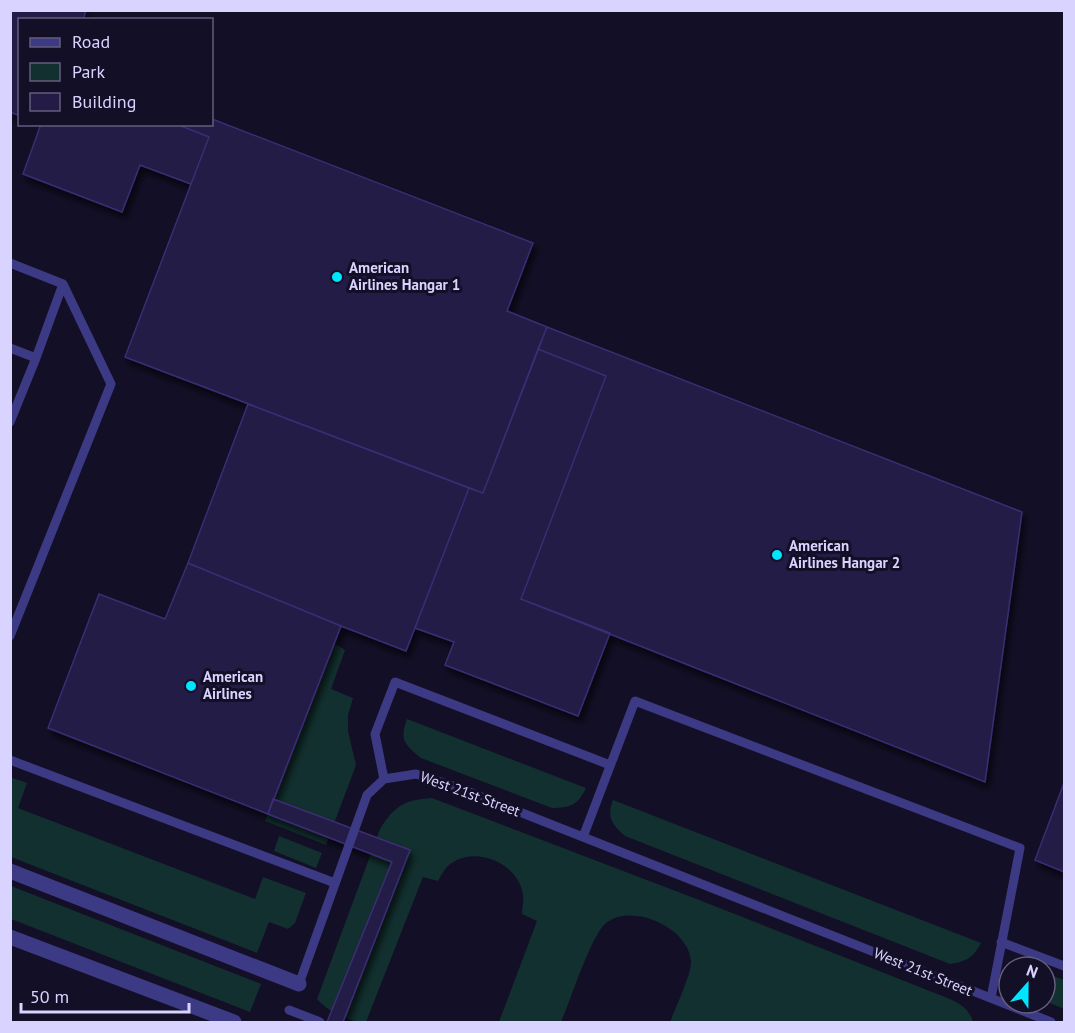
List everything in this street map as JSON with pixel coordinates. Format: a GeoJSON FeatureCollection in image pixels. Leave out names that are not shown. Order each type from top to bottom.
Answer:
{"type":"FeatureCollection","features":[{"type":"Feature","properties":{"kind":"street"},"geometry":{"type":"LineString","coordinates":[[10,871],[299,984]]}},
{"type":"Feature","properties":{"kind":"street"},"geometry":{"type":"LineString","coordinates":[[10,937],[234,1023]]}},
{"type":"Feature","properties":{"kind":"lane"},"geometry":{"type":"LineString","coordinates":[[10,263],[63,284],[111,384],[10,636]]}},
{"type":"Feature","properties":{"kind":"lane"},"geometry":{"type":"LineString","coordinates":[[10,422],[63,284]]}},
{"type":"Feature","properties":{"kind":"lane"},"geometry":{"type":"LineString","coordinates":[[10,348],[36,358]]}},
{"type":"Feature","properties":{"kind":"lane"},"geometry":{"type":"LineString","coordinates":[[299,984],[367,795],[384,779],[375,734],[395,682],[610,765]]}},
{"type":"Feature","properties":{"kind":"lane"},"geometry":{"type":"LineString","coordinates":[[583,837],[635,701],[1020,848],[991,999]]}},
{"type":"Feature","properties":{"kind":"lane"},"geometry":{"type":"LineString","coordinates":[[10,760],[335,883]]}},
{"type":"Feature","properties":{"kind":"lane","name":"West 21st Street"},"geometry":{"type":"LineString","coordinates":[[384,779],[416,774],[459,788],[1051,1023]]}},
{"type":"Feature","properties":{"kind":"lane"},"geometry":{"type":"LineString","coordinates":[[1001,942],[1065,966]]}},
{"type":"Feature","properties":{"kind":"lane"},"geometry":{"type":"LineString","coordinates":[[289,1010],[320,1023]]}},
{"type":"Feature","properties":{"kind":"green space"},"geometry":{"type":"Polygon","coordinates":[[[334,643],[345,650],[331,689],[353,698],[348,715],[348,731],[356,765],[326,845],[265,821],[334,643]]]}},
{"type":"Feature","properties":{"kind":"green space"},"geometry":{"type":"Polygon","coordinates":[[[407,719],[586,788],[573,804],[552,808],[421,758],[405,742],[404,732],[407,719]]]}},
{"type":"Feature","properties":{"kind":"green space"},"geometry":{"type":"Polygon","coordinates":[[[10,777],[27,783],[18,808],[255,899],[263,877],[306,893],[295,923],[288,929],[269,922],[257,953],[11,857],[10,777]]]}},
{"type":"Feature","properties":{"kind":"green space"},"geometry":{"type":"Polygon","coordinates":[[[432,798],[950,999],[965,1008],[973,1022],[670,1022],[690,968],[688,950],[671,929],[644,917],[630,915],[617,917],[606,923],[600,930],[561,1022],[499,1022],[537,921],[522,914],[523,895],[520,884],[513,874],[494,860],[471,856],[449,865],[438,881],[423,877],[366,1022],[346,1018],[333,1012],[317,999],[380,829],[401,805],[432,798]]]}},
{"type":"Feature","properties":{"kind":"green space"},"geometry":{"type":"Polygon","coordinates":[[[613,800],[981,943],[969,958],[950,964],[625,836],[612,821],[610,812],[613,800]]]}},
{"type":"Feature","properties":{"kind":"green space"},"geometry":{"type":"Polygon","coordinates":[[[279,836],[322,853],[316,868],[274,851],[279,836]]]}},
{"type":"Feature","properties":{"kind":"green space"},"geometry":{"type":"Polygon","coordinates":[[[11,886],[261,984],[250,1012],[11,919],[11,886]]]}},
{"type":"Feature","properties":{"kind":"green space"},"geometry":{"type":"Polygon","coordinates":[[[1057,977],[1064,980],[1064,1009],[1057,1006],[1057,977]]]}},
{"type":"Feature","properties":{"kind":"building"},"geometry":{"type":"Polygon","coordinates":[[[10,10],[86,10],[84,18],[18,18],[18,115],[10,112],[10,10]]]}},
{"type":"Feature","properties":{"kind":"building","name":"American Airlines Hangar 1"},"geometry":{"type":"Polygon","coordinates":[[[213,119],[533,243],[507,311],[547,327],[483,493],[125,357],[209,137],[181,126],[213,126],[213,119]]]}},
{"type":"Feature","properties":{"kind":"building"},"geometry":{"type":"Polygon","coordinates":[[[40,126],[181,126],[209,137],[191,184],[140,165],[122,212],[23,174],[40,126]]]}},
{"type":"Feature","properties":{"kind":"building","name":"American Airlines Hangar 2"},"geometry":{"type":"Polygon","coordinates":[[[547,327],[1022,512],[985,782],[521,599],[606,376],[538,349],[547,327]]]}},
{"type":"Feature","properties":{"kind":"building"},"geometry":{"type":"Polygon","coordinates":[[[538,349],[606,376],[521,599],[610,633],[578,716],[445,665],[454,642],[415,628],[469,488],[483,493],[538,349]]]}},
{"type":"Feature","properties":{"kind":"building"},"geometry":{"type":"Polygon","coordinates":[[[248,404],[469,488],[406,651],[188,563],[248,404]]]}},
{"type":"Feature","properties":{"kind":"building","name":"American Airlines"},"geometry":{"type":"Polygon","coordinates":[[[188,563],[341,626],[268,814],[48,728],[99,594],[165,619],[188,563]]]}},
{"type":"Feature","properties":{"kind":"building"},"geometry":{"type":"Polygon","coordinates":[[[1064,783],[1064,872],[1035,860],[1064,783]]]}},
{"type":"Feature","properties":{"kind":"building"},"geometry":{"type":"Polygon","coordinates":[[[273,799],[410,850],[343,1022],[327,1022],[392,862],[268,814],[273,799]]]}},
{"type":"Feature","properties":{"kind":"place","name":"American Airlines Hangar 1"},"geometry":{"type":"Point","coordinates":[337,277]}},
{"type":"Feature","properties":{"kind":"place","name":"American Airlines Hangar 2"},"geometry":{"type":"Point","coordinates":[777,555]}},
{"type":"Feature","properties":{"kind":"place","name":"American Airlines"},"geometry":{"type":"Point","coordinates":[191,686]}}]}
